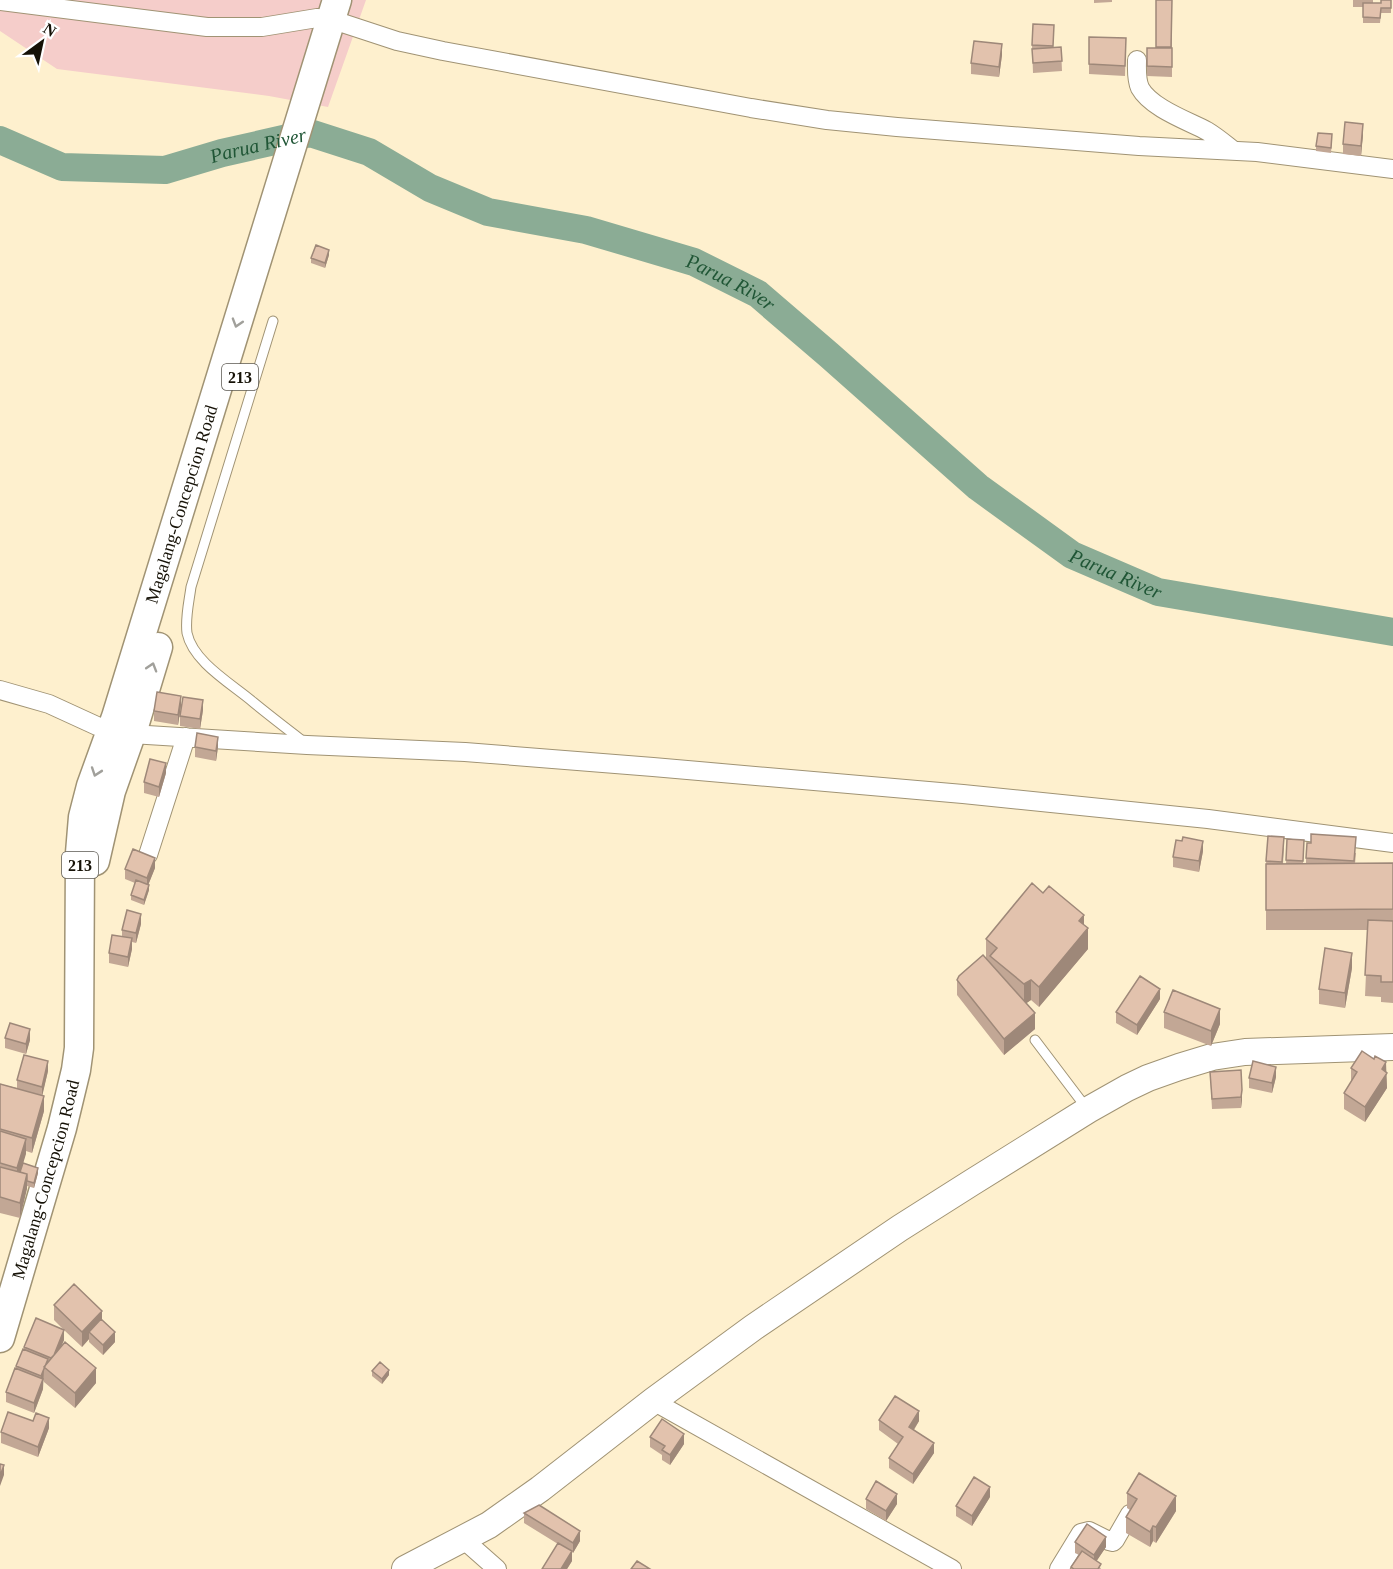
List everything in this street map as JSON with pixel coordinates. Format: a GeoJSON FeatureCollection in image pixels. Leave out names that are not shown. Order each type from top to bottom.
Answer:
{"type":"FeatureCollection","features":[{"type":"Feature","properties":{"kind":"main road","name":"Magalang-Concepcion Road"},"geometry":{"type":"LineString","coordinates":[[0,1338],[65,1118],[76,1070],[79,1048],[80,853],[83,817],[91,786],[123,726],[340,17]]}},
{"type":"Feature","properties":{"kind":"street"},"geometry":{"type":"LineString","coordinates":[[0,1],[207,27],[262,27],[317,18],[340,17],[397,41],[826,120],[1139,146],[1257,152],[1393,169]]}},
{"type":"Feature","properties":{"kind":"street"},"geometry":{"type":"LineString","coordinates":[[1137,60],[1137,77],[1145,95],[1171,113],[1209,132],[1234,151]]}},
{"type":"Feature","properties":{"kind":"street"},"geometry":{"type":"LineString","coordinates":[[0,690],[50,704],[98,726],[123,726],[186,737],[555,759],[951,793],[1208,819],[1393,843]]}},
{"type":"Feature","properties":{"kind":"street"},"geometry":{"type":"LineString","coordinates":[[148,855],[186,737]]}},
{"type":"Feature","properties":{"kind":"street"},"geometry":{"type":"LineString","coordinates":[[405,1569],[489,1525],[745,1333],[900,1228],[1088,1110],[1148,1078],[1212,1058],[1245,1052],[1393,1047]]}},
{"type":"Feature","properties":{"kind":"street"},"geometry":{"type":"LineString","coordinates":[[653,1401],[952,1569]]}},
{"type":"Feature","properties":{"kind":"street"},"geometry":{"type":"LineString","coordinates":[[1059,1569],[1081,1533],[1089,1531],[1113,1542],[1130,1514]]}},
{"type":"Feature","properties":{"kind":"street"},"geometry":{"type":"LineString","coordinates":[[463,1539],[497,1569]]}},
{"type":"Feature","properties":{"kind":"lane"},"geometry":{"type":"LineString","coordinates":[[273,321],[191,587],[186,622],[191,645],[200,657],[225,680],[307,745]]}},
{"type":"Feature","properties":{"kind":"lane"},"geometry":{"type":"LineString","coordinates":[[1035,1040],[1088,1110]]}},
{"type":"Feature","properties":{"kind":"shaded area"},"geometry":{"type":"Polygon","coordinates":[[[0,0],[366,0],[328,107],[269,96],[57,69],[0,31],[0,0]]]}},
{"type":"Feature","properties":{"kind":"building"},"geometry":{"type":"Polygon","coordinates":[[[1156,0],[1172,0],[1171,47],[1156,47],[1156,0]]]}},
{"type":"Feature","properties":{"kind":"building"},"geometry":{"type":"Polygon","coordinates":[[[1381,0],[1391,0],[1391,8],[1381,8],[1380,18],[1363,17],[1363,3],[1381,3],[1381,0]]]}},
{"type":"Feature","properties":{"kind":"building"},"geometry":{"type":"Polygon","coordinates":[[[1033,24],[1054,25],[1053,46],[1032,45],[1033,24]]]}},
{"type":"Feature","properties":{"kind":"building"},"geometry":{"type":"Polygon","coordinates":[[[1089,37],[1126,38],[1125,66],[1089,64],[1089,37]]]}},
{"type":"Feature","properties":{"kind":"building"},"geometry":{"type":"Polygon","coordinates":[[[974,41],[1002,44],[999,67],[971,63],[974,41]]]}},
{"type":"Feature","properties":{"kind":"building"},"geometry":{"type":"Polygon","coordinates":[[[1061,47],[1062,61],[1033,63],[1032,49],[1061,47]]]}},
{"type":"Feature","properties":{"kind":"building"},"geometry":{"type":"Polygon","coordinates":[[[1147,48],[1172,48],[1172,67],[1147,66],[1147,48]]]}},
{"type":"Feature","properties":{"kind":"building"},"geometry":{"type":"Polygon","coordinates":[[[1345,122],[1363,124],[1361,146],[1343,144],[1345,122]]]}},
{"type":"Feature","properties":{"kind":"building"},"geometry":{"type":"Polygon","coordinates":[[[1318,133],[1332,134],[1331,148],[1316,146],[1318,133]]]}},
{"type":"Feature","properties":{"kind":"building"},"geometry":{"type":"Polygon","coordinates":[[[316,245],[329,250],[325,263],[311,258],[316,245]]]}},
{"type":"Feature","properties":{"kind":"building"},"geometry":{"type":"Polygon","coordinates":[[[157,692],[181,696],[178,715],[154,711],[157,692]]]}},
{"type":"Feature","properties":{"kind":"building"},"geometry":{"type":"Polygon","coordinates":[[[183,697],[203,700],[200,719],[180,716],[183,697]]]}},
{"type":"Feature","properties":{"kind":"building"},"geometry":{"type":"Polygon","coordinates":[[[197,733],[218,737],[216,751],[195,747],[197,733]]]}},
{"type":"Feature","properties":{"kind":"building"},"geometry":{"type":"Polygon","coordinates":[[[150,759],[166,763],[159,787],[144,782],[150,759]]]}},
{"type":"Feature","properties":{"kind":"building"},"geometry":{"type":"Polygon","coordinates":[[[1311,834],[1356,837],[1354,861],[1306,858],[1307,843],[1311,843],[1311,834]]]}},
{"type":"Feature","properties":{"kind":"building"},"geometry":{"type":"Polygon","coordinates":[[[1268,836],[1284,837],[1282,862],[1266,861],[1268,836]]]}},
{"type":"Feature","properties":{"kind":"building"},"geometry":{"type":"Polygon","coordinates":[[[1183,837],[1203,841],[1199,861],[1173,857],[1176,840],[1182,841],[1183,837]]]}},
{"type":"Feature","properties":{"kind":"building"},"geometry":{"type":"Polygon","coordinates":[[[1287,839],[1304,840],[1303,861],[1286,860],[1287,839]]]}},
{"type":"Feature","properties":{"kind":"building"},"geometry":{"type":"Polygon","coordinates":[[[133,849],[155,858],[147,878],[125,869],[133,849]]]}},
{"type":"Feature","properties":{"kind":"building"},"geometry":{"type":"Polygon","coordinates":[[[1393,863],[1393,909],[1266,910],[1266,864],[1393,863]]]}},
{"type":"Feature","properties":{"kind":"building"},"geometry":{"type":"Polygon","coordinates":[[[136,880],[149,885],[144,900],[131,895],[136,880]]]}},
{"type":"Feature","properties":{"kind":"building"},"geometry":{"type":"Polygon","coordinates":[[[1032,883],[1043,893],[1049,886],[1084,915],[1079,921],[1088,928],[1039,987],[1031,980],[1024,984],[990,956],[997,948],[986,939],[1032,883]]]}},
{"type":"Feature","properties":{"kind":"building"},"geometry":{"type":"Polygon","coordinates":[[[127,910],[141,914],[136,933],[122,930],[127,910]]]}},
{"type":"Feature","properties":{"kind":"building"},"geometry":{"type":"Polygon","coordinates":[[[1368,920],[1393,921],[1393,982],[1381,982],[1381,976],[1365,975],[1368,920]]]}},
{"type":"Feature","properties":{"kind":"building"},"geometry":{"type":"Polygon","coordinates":[[[112,935],[132,938],[128,957],[109,953],[112,935]]]}},
{"type":"Feature","properties":{"kind":"building"},"geometry":{"type":"Polygon","coordinates":[[[1325,948],[1352,953],[1345,993],[1319,989],[1325,948]]]}},
{"type":"Feature","properties":{"kind":"building"},"geometry":{"type":"Polygon","coordinates":[[[983,955],[1035,1013],[1004,1039],[957,980],[983,955]]]}},
{"type":"Feature","properties":{"kind":"building"},"geometry":{"type":"Polygon","coordinates":[[[1140,976],[1160,989],[1137,1025],[1116,1012],[1140,976]]]}},
{"type":"Feature","properties":{"kind":"building"},"geometry":{"type":"Polygon","coordinates":[[[1173,990],[1220,1009],[1211,1031],[1164,1012],[1173,990]]]}},
{"type":"Feature","properties":{"kind":"building"},"geometry":{"type":"Polygon","coordinates":[[[10,1023],[30,1029],[26,1044],[5,1038],[10,1023]]]}},
{"type":"Feature","properties":{"kind":"building"},"geometry":{"type":"Polygon","coordinates":[[[1362,1051],[1374,1059],[1375,1056],[1386,1062],[1382,1069],[1387,1073],[1365,1107],[1344,1093],[1357,1072],[1351,1068],[1362,1051]]]}},
{"type":"Feature","properties":{"kind":"building"},"geometry":{"type":"Polygon","coordinates":[[[24,1055],[48,1061],[42,1087],[17,1080],[24,1055]]]}},
{"type":"Feature","properties":{"kind":"building"},"geometry":{"type":"Polygon","coordinates":[[[1253,1061],[1276,1067],[1272,1083],[1249,1078],[1253,1061]]]}},
{"type":"Feature","properties":{"kind":"building"},"geometry":{"type":"Polygon","coordinates":[[[1241,1070],[1241,1097],[1212,1099],[1210,1072],[1241,1070]]]}},
{"type":"Feature","properties":{"kind":"building"},"geometry":{"type":"Polygon","coordinates":[[[0,1084],[44,1096],[32,1138],[0,1129],[0,1084]]]}},
{"type":"Feature","properties":{"kind":"building"},"geometry":{"type":"Polygon","coordinates":[[[0,1131],[26,1139],[17,1168],[0,1163],[0,1131]]]}},
{"type":"Feature","properties":{"kind":"building"},"geometry":{"type":"Polygon","coordinates":[[[23,1163],[38,1168],[34,1183],[27,1181],[27,1174],[20,1172],[23,1163]]]}},
{"type":"Feature","properties":{"kind":"building"},"geometry":{"type":"Polygon","coordinates":[[[0,1167],[27,1174],[20,1203],[0,1197],[0,1167]]]}},
{"type":"Feature","properties":{"kind":"building"},"geometry":{"type":"Polygon","coordinates":[[[74,1284],[102,1311],[82,1332],[54,1305],[74,1284]]]}},
{"type":"Feature","properties":{"kind":"building"},"geometry":{"type":"Polygon","coordinates":[[[36,1318],[64,1330],[51,1358],[24,1347],[36,1318]]]}},
{"type":"Feature","properties":{"kind":"building"},"geometry":{"type":"Polygon","coordinates":[[[101,1319],[115,1332],[103,1345],[89,1332],[101,1319]]]}},
{"type":"Feature","properties":{"kind":"building"},"geometry":{"type":"Polygon","coordinates":[[[65,1342],[96,1368],[75,1393],[44,1367],[65,1342]]]}},
{"type":"Feature","properties":{"kind":"building"},"geometry":{"type":"Polygon","coordinates":[[[23,1349],[48,1359],[41,1376],[16,1366],[23,1349]]]}},
{"type":"Feature","properties":{"kind":"building"},"geometry":{"type":"Polygon","coordinates":[[[380,1362],[389,1370],[382,1379],[372,1371],[380,1362]]]}},
{"type":"Feature","properties":{"kind":"building"},"geometry":{"type":"Polygon","coordinates":[[[15,1368],[43,1379],[34,1403],[6,1392],[15,1368]]]}},
{"type":"Feature","properties":{"kind":"building"},"geometry":{"type":"Polygon","coordinates":[[[895,1396],[919,1411],[909,1427],[934,1443],[913,1474],[889,1458],[903,1437],[879,1420],[895,1396]]]}},
{"type":"Feature","properties":{"kind":"building"},"geometry":{"type":"Polygon","coordinates":[[[8,1412],[33,1421],[36,1413],[49,1418],[38,1447],[1,1432],[8,1412]]]}},
{"type":"Feature","properties":{"kind":"building"},"geometry":{"type":"Polygon","coordinates":[[[662,1419],[684,1434],[670,1455],[662,1450],[665,1446],[650,1437],[662,1419]]]}},
{"type":"Feature","properties":{"kind":"building"},"geometry":{"type":"Polygon","coordinates":[[[0,1464],[4,1465],[0,1476],[0,1464]]]}},
{"type":"Feature","properties":{"kind":"building"},"geometry":{"type":"Polygon","coordinates":[[[1139,1473],[1176,1496],[1156,1527],[1153,1526],[1150,1532],[1126,1517],[1137,1499],[1127,1493],[1139,1473]]]}},
{"type":"Feature","properties":{"kind":"building"},"geometry":{"type":"Polygon","coordinates":[[[974,1477],[990,1487],[972,1516],[956,1506],[974,1477]]]}},
{"type":"Feature","properties":{"kind":"building"},"geometry":{"type":"Polygon","coordinates":[[[876,1481],[897,1494],[886,1511],[866,1499],[876,1481]]]}},
{"type":"Feature","properties":{"kind":"building"},"geometry":{"type":"Polygon","coordinates":[[[539,1505],[580,1531],[573,1543],[524,1513],[539,1505]]]}},
{"type":"Feature","properties":{"kind":"building"},"geometry":{"type":"Polygon","coordinates":[[[1087,1524],[1106,1537],[1094,1555],[1075,1542],[1087,1524]]]}},
{"type":"Feature","properties":{"kind":"building"},"geometry":{"type":"Polygon","coordinates":[[[558,1543],[572,1551],[561,1569],[542,1569],[558,1543]]]}},
{"type":"Feature","properties":{"kind":"building"},"geometry":{"type":"Polygon","coordinates":[[[1082,1551],[1101,1564],[1098,1569],[1071,1567],[1082,1551]]]}},
{"type":"Feature","properties":{"kind":"building"},"geometry":{"type":"Polygon","coordinates":[[[637,1561],[650,1569],[631,1569],[637,1561]]]}},
{"type":"Feature","properties":{"kind":"waterway","name":"Parua River"},"geometry":{"type":"LineString","coordinates":[[0,140],[62,167],[165,170],[222,153],[310,133],[369,152],[430,188],[488,212],[586,230],[694,262],[758,294],[978,487],[1072,555],[1158,592],[1393,632]]}}]}
